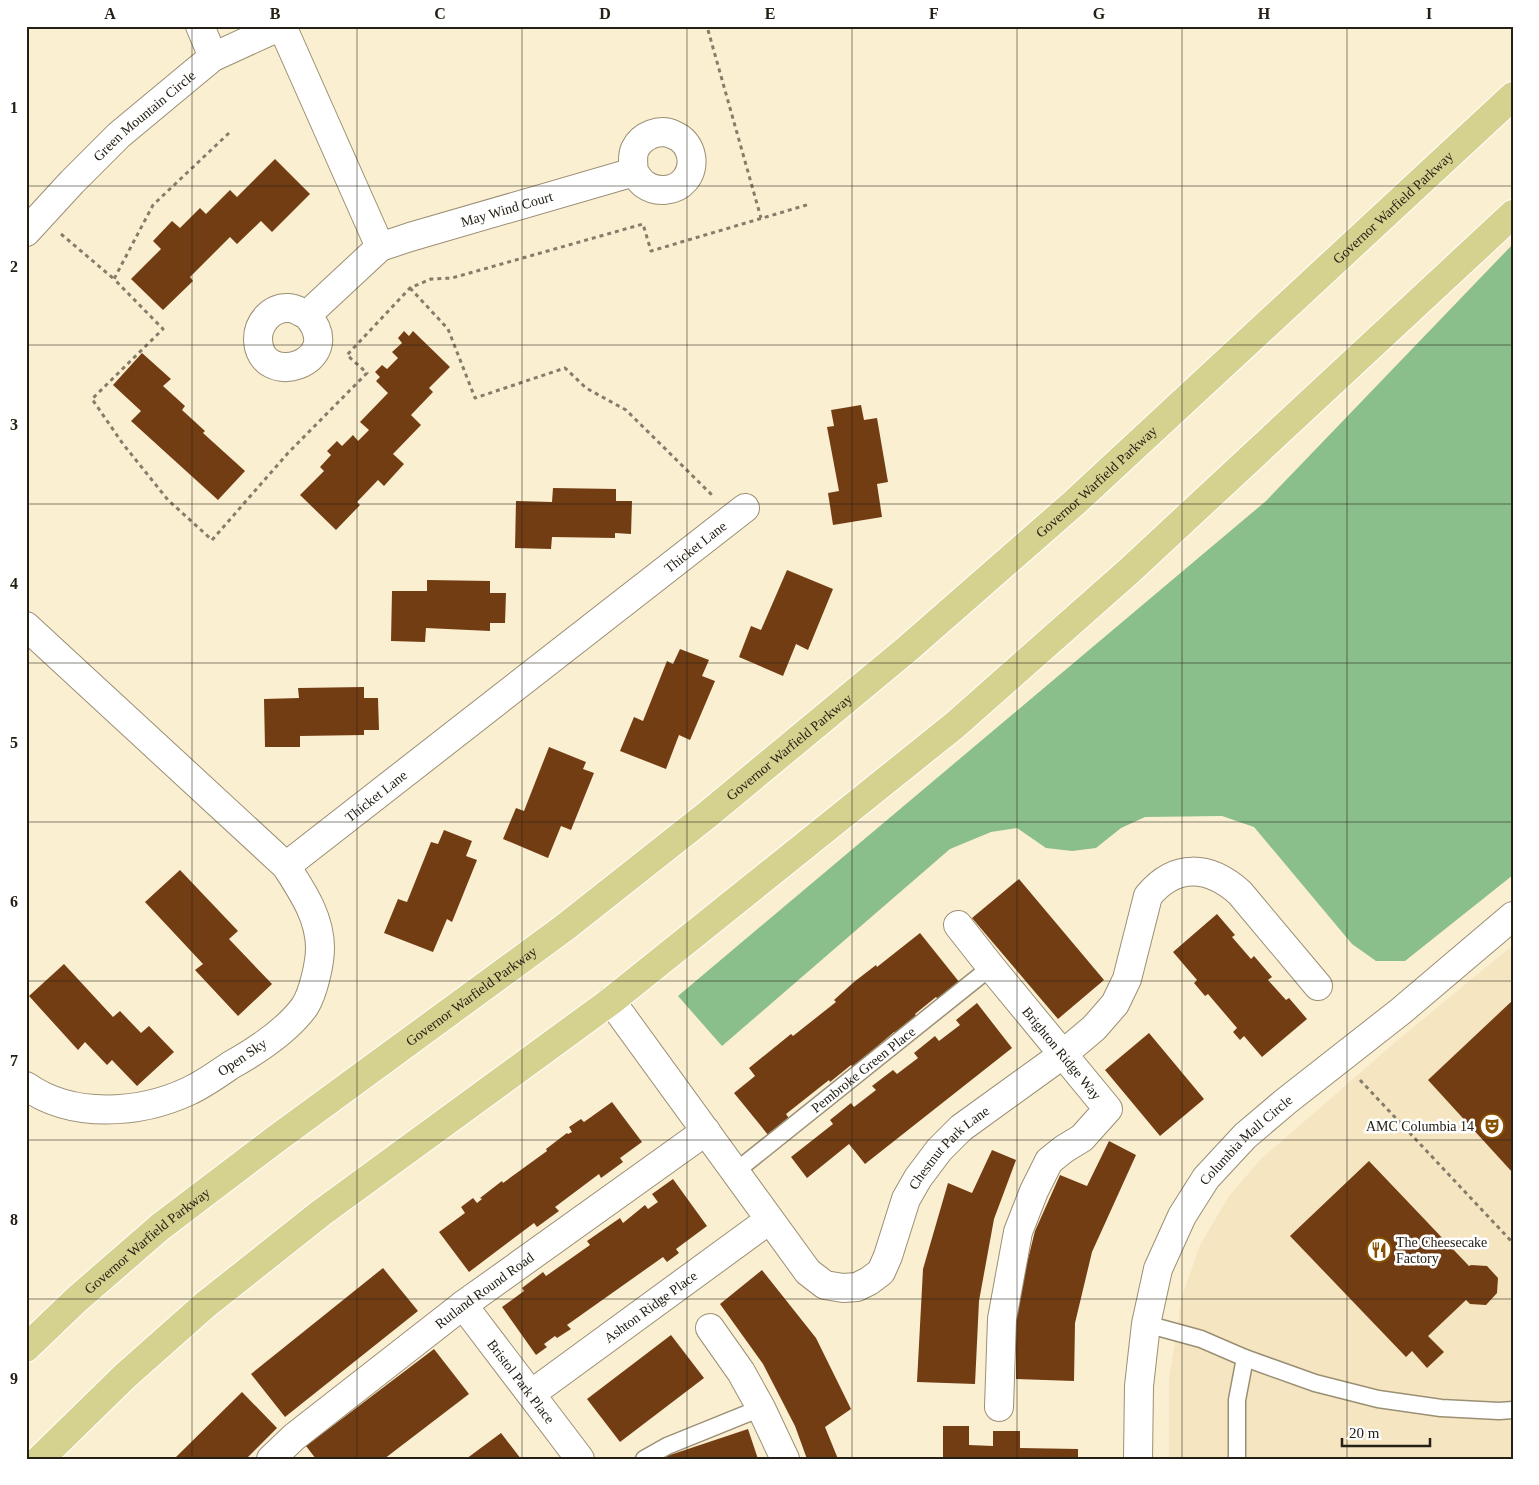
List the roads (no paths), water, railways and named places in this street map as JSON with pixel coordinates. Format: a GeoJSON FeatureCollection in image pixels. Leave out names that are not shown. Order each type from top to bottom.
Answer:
{"type":"FeatureCollection","features":[{"type":"Feature","properties":{"kind":"main road","name":"Governor Warfield Parkway"},"geometry":{"type":"LineString","coordinates":[[26,1348],[76,1300],[160,1227],[276,1139],[572,922],[707,815],[906,650],[1074,503],[1513,96]]}},
{"type":"Feature","properties":{"kind":"main road"},"geometry":{"type":"LineString","coordinates":[[40,1459],[125,1376],[213,1298],[321,1213],[611,1001],[955,725],[1128,572],[1513,214]]}},
{"type":"Feature","properties":{"kind":"street"},"geometry":{"type":"LineString","coordinates":[[200,26],[213,57]]}},
{"type":"Feature","properties":{"kind":"street"},"geometry":{"type":"LineString","coordinates":[[282,26],[380,247]]}},
{"type":"Feature","properties":{"kind":"street","name":"Green Mountain Circle"},"geometry":{"type":"LineString","coordinates":[[33,224],[119,135],[213,57],[282,26]]}},
{"type":"Feature","properties":{"kind":"street","name":"May Wind Court"},"geometry":{"type":"LineString","coordinates":[[307,315],[380,247],[634,172]]}},
{"type":"Feature","properties":{"kind":"street","name":"Thicket Lane"},"geometry":{"type":"LineString","coordinates":[[286,866],[739,512]]}},
{"type":"Feature","properties":{"kind":"street"},"geometry":{"type":"LineString","coordinates":[[26,626],[286,866]]}},
{"type":"Feature","properties":{"kind":"street","name":"Open Sky"},"geometry":{"type":"LineString","coordinates":[[26,1086],[55,1100],[90,1109],[130,1108],[157,1103],[190,1090],[243,1058],[288,1026],[305,1006],[313,988],[320,948],[317,925],[309,903],[286,866]]}},
{"type":"Feature","properties":{"kind":"street","name":"Chestnut Park Lane"},"geometry":{"type":"LineString","coordinates":[[611,1001],[808,1272],[825,1285],[843,1288],[857,1287],[881,1272],[906,1199],[918,1178],[939,1150],[961,1128],[1062,1055],[1094,1028],[1115,1004],[1127,979],[1148,896],[1156,886],[1177,873],[1194,871],[1214,875],[1230,884],[1240,893],[1318,986]]}},
{"type":"Feature","properties":{"kind":"street","name":"Columbia Mall Circle"},"geometry":{"type":"LineString","coordinates":[[1138,1459],[1139,1386],[1146,1324],[1158,1269],[1182,1216],[1206,1178],[1245,1136],[1393,1017],[1513,916]]}},
{"type":"Feature","properties":{"kind":"street","name":"Brighton Ridge Way"},"geometry":{"type":"LineString","coordinates":[[958,925],[1062,1055],[1108,1109],[1082,1138],[1048,1161],[1018,1232],[1002,1319],[999,1407]]}},
{"type":"Feature","properties":{"kind":"street","name":"Rutland Round Road"},"geometry":{"type":"LineString","coordinates":[[271,1459],[294,1437],[463,1305],[706,1131]]}},
{"type":"Feature","properties":{"kind":"street","name":"Ashton Ridge Place"},"geometry":{"type":"LineString","coordinates":[[531,1394],[769,1220]]}},
{"type":"Feature","properties":{"kind":"street","name":"Bristol Park Place"},"geometry":{"type":"LineString","coordinates":[[463,1305],[580,1459]]}},
{"type":"Feature","properties":{"kind":"street"},"geometry":{"type":"LineString","coordinates":[[710,1328],[741,1372],[761,1408],[785,1459]]}},
{"type":"Feature","properties":{"kind":"lane","name":"Pembroke Green Place"},"geometry":{"type":"LineString","coordinates":[[735,1172],[991,967]]}},
{"type":"Feature","properties":{"kind":"lane"},"geometry":{"type":"LineString","coordinates":[[1146,1324],[1201,1339],[1245,1358],[1315,1383],[1378,1399],[1440,1408],[1513,1410]]}},
{"type":"Feature","properties":{"kind":"lane"},"geometry":{"type":"LineString","coordinates":[[1237,1459],[1237,1400],[1245,1358]]}},
{"type":"Feature","properties":{"kind":"lane"},"geometry":{"type":"LineString","coordinates":[[644,1459],[667,1446],[761,1408]]}},
{"type":"Feature","properties":{"kind":"place","name":"AMC Columbia 14"},"geometry":{"type":"Point","coordinates":[1492,1126]}},
{"type":"Feature","properties":{"kind":"place","name":"The Cheesecake Factory"},"geometry":{"type":"Point","coordinates":[1379,1250]}}]}
